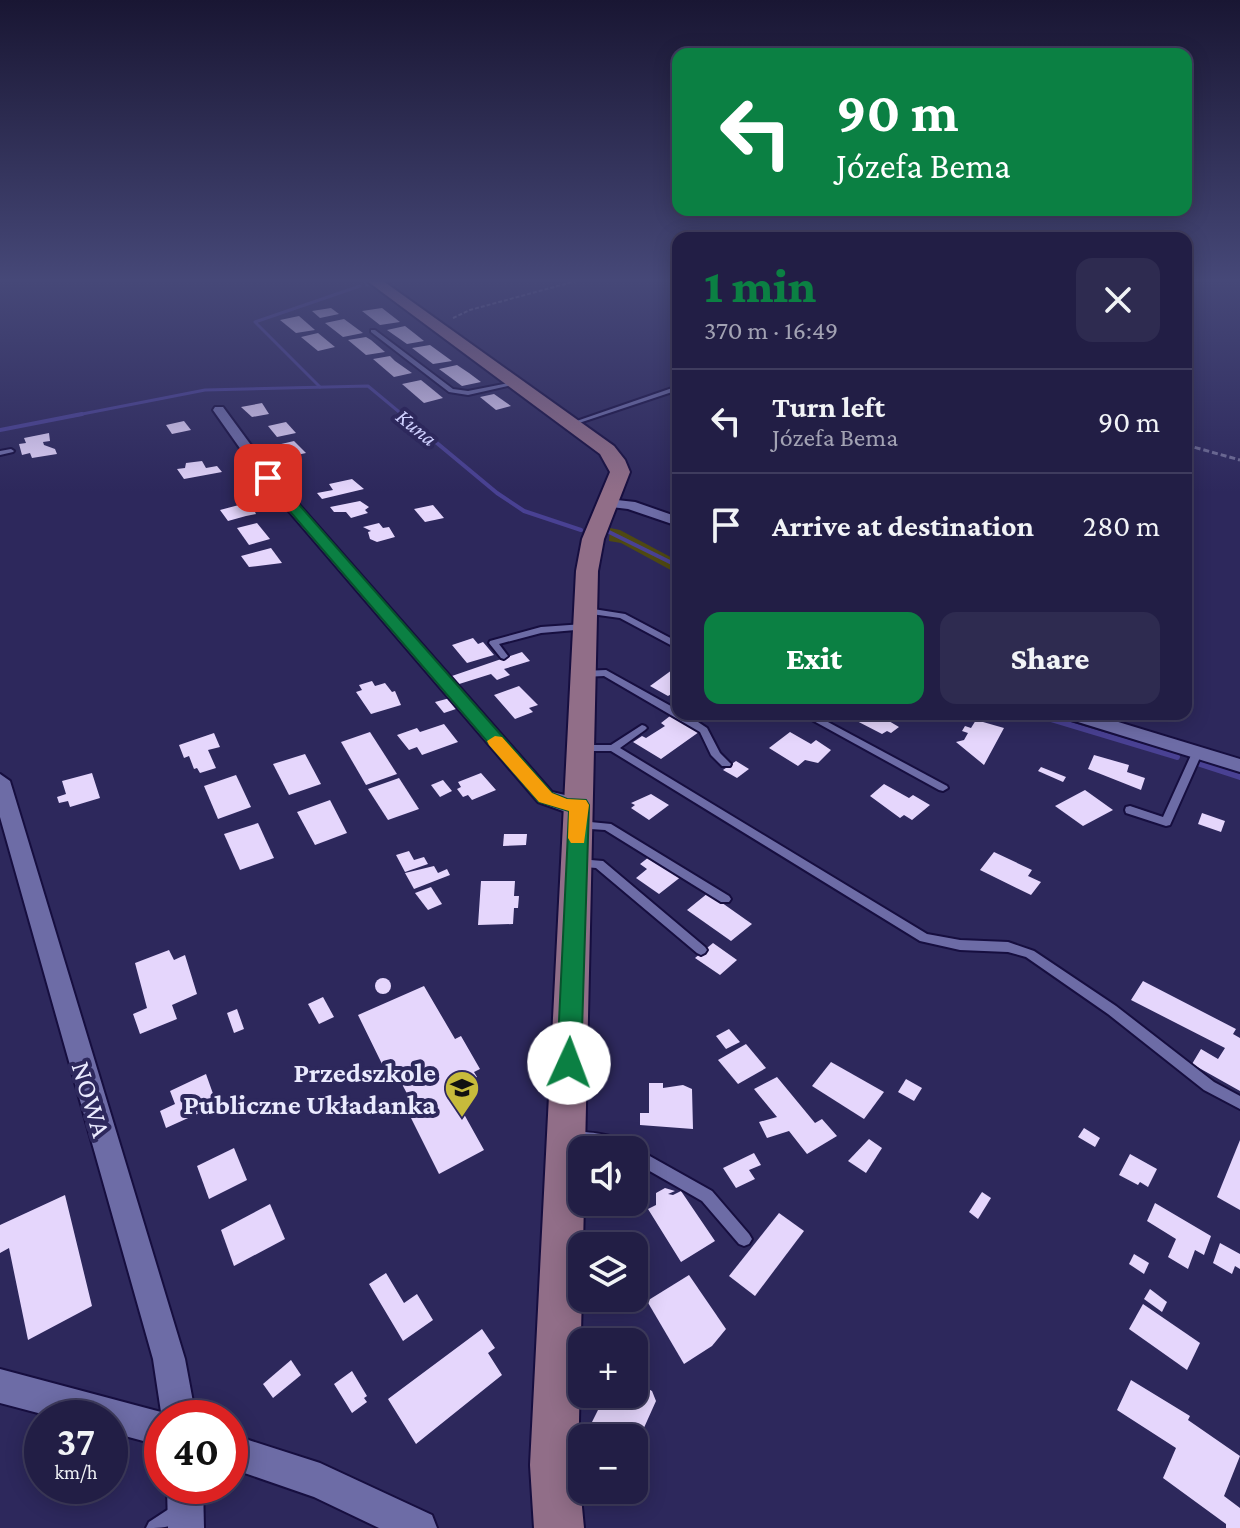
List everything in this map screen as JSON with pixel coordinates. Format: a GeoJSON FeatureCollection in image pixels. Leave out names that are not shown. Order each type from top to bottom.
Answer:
{"type":"FeatureCollection","features":[{"type":"Feature","properties":{"kind":"street"},"geometry":{"type":"LineString","coordinates":[[465,349],[616,460],[620,475],[591,546],[585,619],[582,674],[597,748],[579,815],[568,1136]]}},
{"type":"Feature","properties":{"kind":"street"},"geometry":{"type":"LineString","coordinates":[[219,410],[268,478],[545,797],[566,805],[579,815]]}},
{"type":"Feature","properties":{"kind":"street"},"geometry":{"type":"LineString","coordinates":[[608,503],[645,509],[672,520]]}},
{"type":"Feature","properties":{"kind":"street"},"geometry":{"type":"LineString","coordinates":[[1091,720],[1240,766]]}},
{"type":"Feature","properties":{"kind":"street","name":"NOWA"},"geometry":{"type":"LineString","coordinates":[[0,781],[169,1359],[176,1400]]}},
{"type":"Feature","properties":{"kind":"street"},"geometry":{"type":"LineString","coordinates":[[559,1528],[554,1465],[568,1137]]}},
{"type":"Feature","properties":{"kind":"street"},"geometry":{"type":"LineString","coordinates":[[0,1386],[144,1424]]}},
{"type":"Feature","properties":{"kind":"street"},"geometry":{"type":"LineString","coordinates":[[248,1457],[320,1481],[413,1527]]}},
{"type":"Feature","properties":{"kind":"lane"},"geometry":{"type":"LineString","coordinates":[[397,349],[451,391],[468,393],[514,384]]}},
{"type":"Feature","properties":{"kind":"lane"},"geometry":{"type":"LineString","coordinates":[[571,424],[672,390]]}},
{"type":"Feature","properties":{"kind":"lane"},"geometry":{"type":"LineString","coordinates":[[0,453],[11,451]]}},
{"type":"Feature","properties":{"kind":"lane"},"geometry":{"type":"LineString","coordinates":[[504,656],[493,643],[585,619],[622,616],[672,643]]}},
{"type":"Feature","properties":{"kind":"lane"},"geometry":{"type":"LineString","coordinates":[[582,674],[606,673],[672,711]]}},
{"type":"Feature","properties":{"kind":"lane"},"geometry":{"type":"LineString","coordinates":[[688,720],[704,730],[716,755],[726,764]]}},
{"type":"Feature","properties":{"kind":"lane"},"geometry":{"type":"LineString","coordinates":[[817,720],[943,788]]}},
{"type":"Feature","properties":{"kind":"lane"},"geometry":{"type":"LineString","coordinates":[[597,748],[642,728]]}},
{"type":"Feature","properties":{"kind":"lane"},"geometry":{"type":"LineString","coordinates":[[597,748],[924,938],[960,945],[1008,947],[1030,954],[1112,1010],[1209,1086],[1240,1103]]}},
{"type":"Feature","properties":{"kind":"lane"},"geometry":{"type":"LineString","coordinates":[[1130,810],[1166,822],[1197,753]]}},
{"type":"Feature","properties":{"kind":"lane"},"geometry":{"type":"LineString","coordinates":[[579,815],[607,827],[725,899]]}},
{"type":"Feature","properties":{"kind":"lane"},"geometry":{"type":"LineString","coordinates":[[576,863],[599,864],[701,950]]}},
{"type":"Feature","properties":{"kind":"lane"},"geometry":{"type":"LineString","coordinates":[[648,1163],[707,1196],[744,1239]]}},
{"type":"Feature","properties":{"kind":"lane"},"geometry":{"type":"LineString","coordinates":[[155,1528],[186,1507]]}},
{"type":"Feature","properties":{"kind":"path"},"geometry":{"type":"LineString","coordinates":[[1192,447],[1240,460]]}},
{"type":"Feature","properties":{"kind":"shaded area"},"geometry":{"type":"Polygon","coordinates":[[[610,528],[620,530],[672,558],[672,571],[621,543],[609,541],[610,528]]]}},
{"type":"Feature","properties":{"kind":"building"},"geometry":{"type":"Polygon","coordinates":[[[359,349],[385,352],[366,355],[359,349]]]}},
{"type":"Feature","properties":{"kind":"building"},"geometry":{"type":"Polygon","coordinates":[[[414,349],[436,349],[452,361],[433,364],[414,349]]]}},
{"type":"Feature","properties":{"kind":"building"},"geometry":{"type":"Polygon","coordinates":[[[390,356],[412,373],[394,377],[373,359],[390,356]]]}},
{"type":"Feature","properties":{"kind":"building"},"geometry":{"type":"Polygon","coordinates":[[[457,365],[481,382],[462,386],[439,369],[457,365]]]}},
{"type":"Feature","properties":{"kind":"building"},"geometry":{"type":"Polygon","coordinates":[[[421,380],[443,398],[424,403],[402,384],[421,380]]]}},
{"type":"Feature","properties":{"kind":"building"},"geometry":{"type":"Polygon","coordinates":[[[494,394],[511,406],[496,410],[480,397],[494,394]]]}},
{"type":"Feature","properties":{"kind":"building"},"geometry":{"type":"Polygon","coordinates":[[[262,403],[269,414],[252,417],[241,407],[262,403]]]}},
{"type":"Feature","properties":{"kind":"building"},"geometry":{"type":"Polygon","coordinates":[[[184,421],[191,430],[172,434],[166,425],[184,421]]]}},
{"type":"Feature","properties":{"kind":"building"},"geometry":{"type":"Polygon","coordinates":[[[286,422],[296,433],[277,437],[268,426],[286,422]]]}},
{"type":"Feature","properties":{"kind":"building"},"geometry":{"type":"Polygon","coordinates":[[[49,433],[50,441],[43,442],[44,445],[55,449],[57,454],[32,458],[30,453],[22,455],[19,444],[26,443],[24,438],[49,433]]]}},
{"type":"Feature","properties":{"kind":"building"},"geometry":{"type":"Polygon","coordinates":[[[294,441],[306,453],[288,457],[277,445],[294,441]]]}},
{"type":"Feature","properties":{"kind":"building"},"geometry":{"type":"Polygon","coordinates":[[[202,461],[206,468],[217,466],[222,472],[184,479],[177,469],[185,468],[186,463],[202,461]]]}},
{"type":"Feature","properties":{"kind":"building"},"geometry":{"type":"Polygon","coordinates":[[[352,479],[364,489],[322,499],[317,493],[333,490],[329,484],[352,479]]]}},
{"type":"Feature","properties":{"kind":"building"},"geometry":{"type":"Polygon","coordinates":[[[254,501],[259,507],[253,508],[256,514],[228,521],[220,510],[254,501]]]}},
{"type":"Feature","properties":{"kind":"building"},"geometry":{"type":"Polygon","coordinates":[[[360,501],[369,507],[365,510],[368,513],[351,518],[346,512],[334,512],[330,507],[360,501]]]}},
{"type":"Feature","properties":{"kind":"building"},"geometry":{"type":"Polygon","coordinates":[[[433,505],[444,518],[425,522],[414,509],[433,505]]]}},
{"type":"Feature","properties":{"kind":"building"},"geometry":{"type":"Polygon","coordinates":[[[257,523],[270,539],[249,545],[237,528],[257,523]]]}},
{"type":"Feature","properties":{"kind":"building"},"geometry":{"type":"Polygon","coordinates":[[[379,523],[383,528],[389,527],[395,537],[377,542],[370,539],[368,532],[371,531],[363,527],[379,523]]]}},
{"type":"Feature","properties":{"kind":"building"},"geometry":{"type":"Polygon","coordinates":[[[271,548],[282,563],[249,567],[241,556],[271,548]]]}},
{"type":"Feature","properties":{"kind":"building"},"geometry":{"type":"Polygon","coordinates":[[[473,638],[478,644],[483,642],[494,655],[467,663],[452,645],[473,638]]]}},
{"type":"Feature","properties":{"kind":"building"},"geometry":{"type":"Polygon","coordinates":[[[522,652],[530,661],[504,669],[510,675],[497,680],[491,674],[456,685],[449,677],[522,652]]]}},
{"type":"Feature","properties":{"kind":"building"},"geometry":{"type":"Polygon","coordinates":[[[672,670],[672,694],[668,696],[650,686],[672,670]]]}},
{"type":"Feature","properties":{"kind":"building"},"geometry":{"type":"Polygon","coordinates":[[[372,681],[375,686],[385,683],[392,692],[395,691],[401,705],[371,714],[356,692],[362,690],[359,685],[372,681]]]}},
{"type":"Feature","properties":{"kind":"building"},"geometry":{"type":"Polygon","coordinates":[[[519,686],[538,705],[529,708],[533,712],[515,719],[494,695],[519,686]]]}},
{"type":"Feature","properties":{"kind":"building"},"geometry":{"type":"Polygon","coordinates":[[[450,698],[459,708],[444,713],[435,702],[450,698]]]}},
{"type":"Feature","properties":{"kind":"building"},"geometry":{"type":"Polygon","coordinates":[[[670,716],[672,720],[699,732],[661,759],[633,742],[665,726],[661,723],[670,716]]]}},
{"type":"Feature","properties":{"kind":"building"},"geometry":{"type":"Polygon","coordinates":[[[855,720],[887,720],[899,727],[891,733],[887,731],[882,734],[855,720]]]}},
{"type":"Feature","properties":{"kind":"building"},"geometry":{"type":"Polygon","coordinates":[[[976,720],[1004,728],[984,765],[956,742],[964,740],[968,733],[962,731],[965,726],[971,728],[976,720]]]}},
{"type":"Feature","properties":{"kind":"building"},"geometry":{"type":"Polygon","coordinates":[[[444,724],[458,742],[422,755],[417,747],[409,750],[397,735],[417,728],[420,732],[444,724]]]}},
{"type":"Feature","properties":{"kind":"building"},"geometry":{"type":"Polygon","coordinates":[[[370,732],[397,774],[366,785],[341,742],[370,732]]]}},
{"type":"Feature","properties":{"kind":"building"},"geometry":{"type":"Polygon","coordinates":[[[790,732],[811,744],[816,740],[831,750],[818,763],[805,760],[798,766],[769,748],[790,732]]]}},
{"type":"Feature","properties":{"kind":"building"},"geometry":{"type":"Polygon","coordinates":[[[214,733],[220,747],[208,750],[216,768],[200,773],[197,768],[194,769],[189,756],[184,758],[179,745],[214,733]]]}},
{"type":"Feature","properties":{"kind":"building"},"geometry":{"type":"Polygon","coordinates":[[[305,754],[321,784],[289,795],[273,764],[305,754]]]}},
{"type":"Feature","properties":{"kind":"building"},"geometry":{"type":"Polygon","coordinates":[[[1094,755],[1129,765],[1127,772],[1145,778],[1141,790],[1088,769],[1094,755]]]}},
{"type":"Feature","properties":{"kind":"building"},"geometry":{"type":"Polygon","coordinates":[[[736,761],[749,769],[737,778],[723,770],[736,761]]]}},
{"type":"Feature","properties":{"kind":"building"},"geometry":{"type":"Polygon","coordinates":[[[1041,767],[1066,777],[1063,782],[1038,771],[1041,767]]]}},
{"type":"Feature","properties":{"kind":"building"},"geometry":{"type":"Polygon","coordinates":[[[92,773],[100,798],[70,807],[68,801],[59,803],[57,797],[66,794],[62,781],[92,773]]]}},
{"type":"Feature","properties":{"kind":"building"},"geometry":{"type":"Polygon","coordinates":[[[481,773],[496,790],[472,800],[468,795],[463,797],[457,789],[461,787],[458,782],[481,773]]]}},
{"type":"Feature","properties":{"kind":"building"},"geometry":{"type":"Polygon","coordinates":[[[236,775],[251,807],[218,819],[204,786],[236,775]]]}},
{"type":"Feature","properties":{"kind":"building"},"geometry":{"type":"Polygon","coordinates":[[[399,778],[419,809],[388,820],[368,789],[399,778]]]}},
{"type":"Feature","properties":{"kind":"building"},"geometry":{"type":"Polygon","coordinates":[[[443,780],[452,791],[440,797],[431,785],[443,780]]]}},
{"type":"Feature","properties":{"kind":"building"},"geometry":{"type":"Polygon","coordinates":[[[884,784],[930,805],[912,820],[904,815],[900,818],[870,796],[884,784]]]}},
{"type":"Feature","properties":{"kind":"building"},"geometry":{"type":"Polygon","coordinates":[[[1085,790],[1113,810],[1083,826],[1055,806],[1085,790]]]}},
{"type":"Feature","properties":{"kind":"building"},"geometry":{"type":"Polygon","coordinates":[[[651,794],[669,805],[649,820],[631,808],[635,805],[631,803],[651,794]]]}},
{"type":"Feature","properties":{"kind":"building"},"geometry":{"type":"Polygon","coordinates":[[[330,800],[347,833],[315,845],[297,812],[330,800]]]}},
{"type":"Feature","properties":{"kind":"building"},"geometry":{"type":"Polygon","coordinates":[[[1202,813],[1225,821],[1221,832],[1198,824],[1202,813]]]}},
{"type":"Feature","properties":{"kind":"building"},"geometry":{"type":"Polygon","coordinates":[[[258,823],[274,858],[240,870],[224,834],[258,823]]]}},
{"type":"Feature","properties":{"kind":"building"},"geometry":{"type":"Polygon","coordinates":[[[504,834],[527,834],[526,845],[503,846],[504,834]]]}},
{"type":"Feature","properties":{"kind":"building"},"geometry":{"type":"Polygon","coordinates":[[[409,851],[414,860],[424,857],[428,864],[405,872],[396,855],[409,851]]]}},
{"type":"Feature","properties":{"kind":"building"},"geometry":{"type":"Polygon","coordinates":[[[994,852],[1032,870],[1028,876],[1041,882],[1031,895],[980,870],[994,852]]]}},
{"type":"Feature","properties":{"kind":"building"},"geometry":{"type":"Polygon","coordinates":[[[649,857],[682,876],[659,894],[636,878],[647,869],[640,864],[649,857]]]}},
{"type":"Feature","properties":{"kind":"building"},"geometry":{"type":"Polygon","coordinates":[[[434,866],[438,873],[447,869],[450,875],[414,889],[405,873],[434,866]]]}},
{"type":"Feature","properties":{"kind":"building"},"geometry":{"type":"Polygon","coordinates":[[[481,881],[515,881],[514,896],[519,896],[513,924],[478,925],[481,881]]]}},
{"type":"Feature","properties":{"kind":"building"},"geometry":{"type":"Polygon","coordinates":[[[431,887],[442,904],[428,910],[415,893],[431,887]]]}},
{"type":"Feature","properties":{"kind":"building"},"geometry":{"type":"Polygon","coordinates":[[[708,893],[752,924],[731,941],[687,910],[708,893]]]}},
{"type":"Feature","properties":{"kind":"building"},"geometry":{"type":"Polygon","coordinates":[[[713,943],[737,960],[720,975],[695,958],[713,943]]]}},
{"type":"Feature","properties":{"kind":"building"},"geometry":{"type":"Polygon","coordinates":[[[169,950],[174,960],[185,955],[197,994],[172,1005],[177,1019],[140,1034],[133,1014],[147,1008],[135,963],[169,950]]]}},
{"type":"Feature","properties":{"kind":"building"},"geometry":{"type":"Polygon","coordinates":[[[383,978],[391,986],[383,994],[375,986],[383,978]]]}},
{"type":"Feature","properties":{"kind":"building"},"geometry":{"type":"Polygon","coordinates":[[[1143,981],[1236,1029],[1233,1034],[1240,1038],[1240,1091],[1192,1064],[1201,1049],[1218,1059],[1225,1048],[1131,1000],[1143,981]]]}},
{"type":"Feature","properties":{"kind":"building"},"geometry":{"type":"Polygon","coordinates":[[[424,986],[455,1039],[461,1036],[480,1069],[474,1072],[477,1077],[450,1089],[484,1150],[439,1174],[407,1110],[414,1107],[392,1065],[384,1068],[358,1015],[424,986]]]}},
{"type":"Feature","properties":{"kind":"building"},"geometry":{"type":"Polygon","coordinates":[[[323,997],[334,1017],[319,1024],[308,1004],[323,997]]]}},
{"type":"Feature","properties":{"kind":"building"},"geometry":{"type":"Polygon","coordinates":[[[237,1009],[244,1029],[234,1033],[227,1013],[237,1009]]]}},
{"type":"Feature","properties":{"kind":"building"},"geometry":{"type":"Polygon","coordinates":[[[729,1029],[740,1042],[726,1049],[716,1036],[729,1029]]]}},
{"type":"Feature","properties":{"kind":"building"},"geometry":{"type":"Polygon","coordinates":[[[746,1044],[766,1068],[738,1084],[718,1060],[746,1044]]]}},
{"type":"Feature","properties":{"kind":"building"},"geometry":{"type":"Polygon","coordinates":[[[831,1062],[884,1092],[864,1119],[812,1086],[831,1062]]]}},
{"type":"Feature","properties":{"kind":"building"},"geometry":{"type":"Polygon","coordinates":[[[206,1074],[217,1105],[166,1128],[160,1111],[175,1104],[170,1091],[206,1074]]]}},
{"type":"Feature","properties":{"kind":"building"},"geometry":{"type":"Polygon","coordinates":[[[777,1077],[815,1123],[822,1119],[837,1136],[807,1154],[789,1131],[767,1138],[759,1122],[777,1117],[754,1089],[777,1077]]]}},
{"type":"Feature","properties":{"kind":"building"},"geometry":{"type":"Polygon","coordinates":[[[906,1079],[922,1088],[914,1101],[898,1092],[906,1079]]]}},
{"type":"Feature","properties":{"kind":"building"},"geometry":{"type":"Polygon","coordinates":[[[649,1083],[663,1083],[663,1088],[683,1085],[692,1089],[693,1129],[640,1125],[640,1113],[649,1113],[649,1083]]]}},
{"type":"Feature","properties":{"kind":"building"},"geometry":{"type":"Polygon","coordinates":[[[1084,1128],[1100,1138],[1095,1147],[1078,1137],[1084,1128]]]}},
{"type":"Feature","properties":{"kind":"building"},"geometry":{"type":"Polygon","coordinates":[[[869,1139],[882,1148],[866,1173],[848,1161],[869,1139]]]}},
{"type":"Feature","properties":{"kind":"building"},"geometry":{"type":"Polygon","coordinates":[[[1240,1140],[1240,1210],[1217,1197],[1240,1140]]]}},
{"type":"Feature","properties":{"kind":"building"},"geometry":{"type":"Polygon","coordinates":[[[234,1148],[247,1180],[209,1199],[197,1166],[234,1148]]]}},
{"type":"Feature","properties":{"kind":"building"},"geometry":{"type":"Polygon","coordinates":[[[754,1153],[761,1165],[749,1170],[755,1179],[736,1188],[723,1168],[754,1153]]]}},
{"type":"Feature","properties":{"kind":"building"},"geometry":{"type":"Polygon","coordinates":[[[1130,1154],[1157,1169],[1148,1187],[1119,1175],[1130,1154]]]}},
{"type":"Feature","properties":{"kind":"building"},"geometry":{"type":"Polygon","coordinates":[[[665,1188],[675,1191],[668,1194],[673,1195],[681,1191],[715,1241],[681,1262],[648,1209],[656,1205],[656,1193],[665,1188]]]}},
{"type":"Feature","properties":{"kind":"building"},"geometry":{"type":"Polygon","coordinates":[[[982,1192],[991,1198],[978,1219],[969,1212],[982,1192]]]}},
{"type":"Feature","properties":{"kind":"building"},"geometry":{"type":"Polygon","coordinates":[[[65,1195],[92,1306],[28,1340],[9,1248],[0,1253],[0,1225],[65,1195]]]}},
{"type":"Feature","properties":{"kind":"building"},"geometry":{"type":"Polygon","coordinates":[[[1155,1203],[1211,1236],[1204,1255],[1195,1250],[1188,1269],[1168,1257],[1176,1239],[1147,1221],[1155,1203]]]}},
{"type":"Feature","properties":{"kind":"building"},"geometry":{"type":"Polygon","coordinates":[[[270,1204],[285,1239],[234,1266],[221,1230],[270,1204]]]}},
{"type":"Feature","properties":{"kind":"building"},"geometry":{"type":"Polygon","coordinates":[[[779,1213],[804,1231],[755,1296],[729,1276],[779,1213]]]}},
{"type":"Feature","properties":{"kind":"building"},"geometry":{"type":"Polygon","coordinates":[[[1220,1243],[1240,1254],[1240,1269],[1235,1266],[1232,1274],[1213,1263],[1220,1243]]]}},
{"type":"Feature","properties":{"kind":"building"},"geometry":{"type":"Polygon","coordinates":[[[1134,1254],[1149,1263],[1144,1274],[1129,1264],[1134,1254]]]}},
{"type":"Feature","properties":{"kind":"building"},"geometry":{"type":"Polygon","coordinates":[[[386,1273],[404,1303],[417,1294],[433,1320],[403,1341],[369,1284],[386,1273]]]}},
{"type":"Feature","properties":{"kind":"building"},"geometry":{"type":"Polygon","coordinates":[[[689,1275],[726,1329],[712,1346],[684,1364],[648,1300],[689,1275]]]}},
{"type":"Feature","properties":{"kind":"building"},"geometry":{"type":"Polygon","coordinates":[[[1150,1289],[1167,1302],[1162,1312],[1144,1299],[1150,1289]]]}},
{"type":"Feature","properties":{"kind":"building"},"geometry":{"type":"Polygon","coordinates":[[[1143,1304],[1200,1343],[1187,1370],[1129,1329],[1143,1304]]]}},
{"type":"Feature","properties":{"kind":"building"},"geometry":{"type":"Polygon","coordinates":[[[482,1329],[495,1348],[488,1353],[502,1375],[416,1444],[388,1399],[482,1329]]]}},
{"type":"Feature","properties":{"kind":"building"},"geometry":{"type":"Polygon","coordinates":[[[291,1360],[301,1375],[273,1398],[263,1384],[291,1360]]]}},
{"type":"Feature","properties":{"kind":"building"},"geometry":{"type":"Polygon","coordinates":[[[352,1371],[367,1396],[364,1398],[367,1402],[352,1413],[334,1384],[352,1371]]]}},
{"type":"Feature","properties":{"kind":"building"},"geometry":{"type":"Polygon","coordinates":[[[1131,1380],[1190,1416],[1188,1420],[1240,1456],[1224,1496],[1240,1508],[1240,1528],[1226,1528],[1226,1524],[1163,1478],[1176,1448],[1117,1410],[1131,1380]]]}},
{"type":"Feature","properties":{"kind":"building"},"geometry":{"type":"Polygon","coordinates":[[[648,1389],[652,1391],[656,1401],[646,1424],[591,1424],[599,1408],[648,1408],[648,1389]]]}},
{"type":"Feature","properties":{"kind":"waterway"},"geometry":{"type":"LineString","coordinates":[[282,349],[320,387]]}},
{"type":"Feature","properties":{"kind":"waterway","name":"Kuna"},"geometry":{"type":"LineString","coordinates":[[72,416],[205,390],[368,386],[404,416]]}},
{"type":"Feature","properties":{"kind":"waterway","name":"Kuna"},"geometry":{"type":"LineString","coordinates":[[0,430],[82,414]]}},
{"type":"Feature","properties":{"kind":"waterway","name":"Kuna"},"geometry":{"type":"LineString","coordinates":[[402,414],[497,493],[524,511],[581,530]]}},
{"type":"Feature","properties":{"kind":"waterway","name":"Kuna"},"geometry":{"type":"LineString","coordinates":[[609,532],[672,563]]}},
{"type":"Feature","properties":{"kind":"waterway","name":"Kuna"},"geometry":{"type":"LineString","coordinates":[[1054,720],[1177,757]]}},
{"type":"Feature","properties":{"kind":"waterway","name":"Kuna"},"geometry":{"type":"LineString","coordinates":[[1200,764],[1240,777]]}},
{"type":"Feature","properties":{"kind":"slow traffic"},"geometry":{"type":"LineString","coordinates":[[495,741],[545,797],[566,805],[579,805],[578,838]]}},
{"type":"Feature","properties":{"kind":"place","name":"Przedszkole Publiczne Układanka"},"geometry":{"type":"Point","coordinates":[462,1119]}},
{"type":"Feature","properties":{"kind":"route"},"geometry":{"type":"LineString","coordinates":[[268,478],[545,797],[566,805],[579,805],[569,1063]]}}]}
